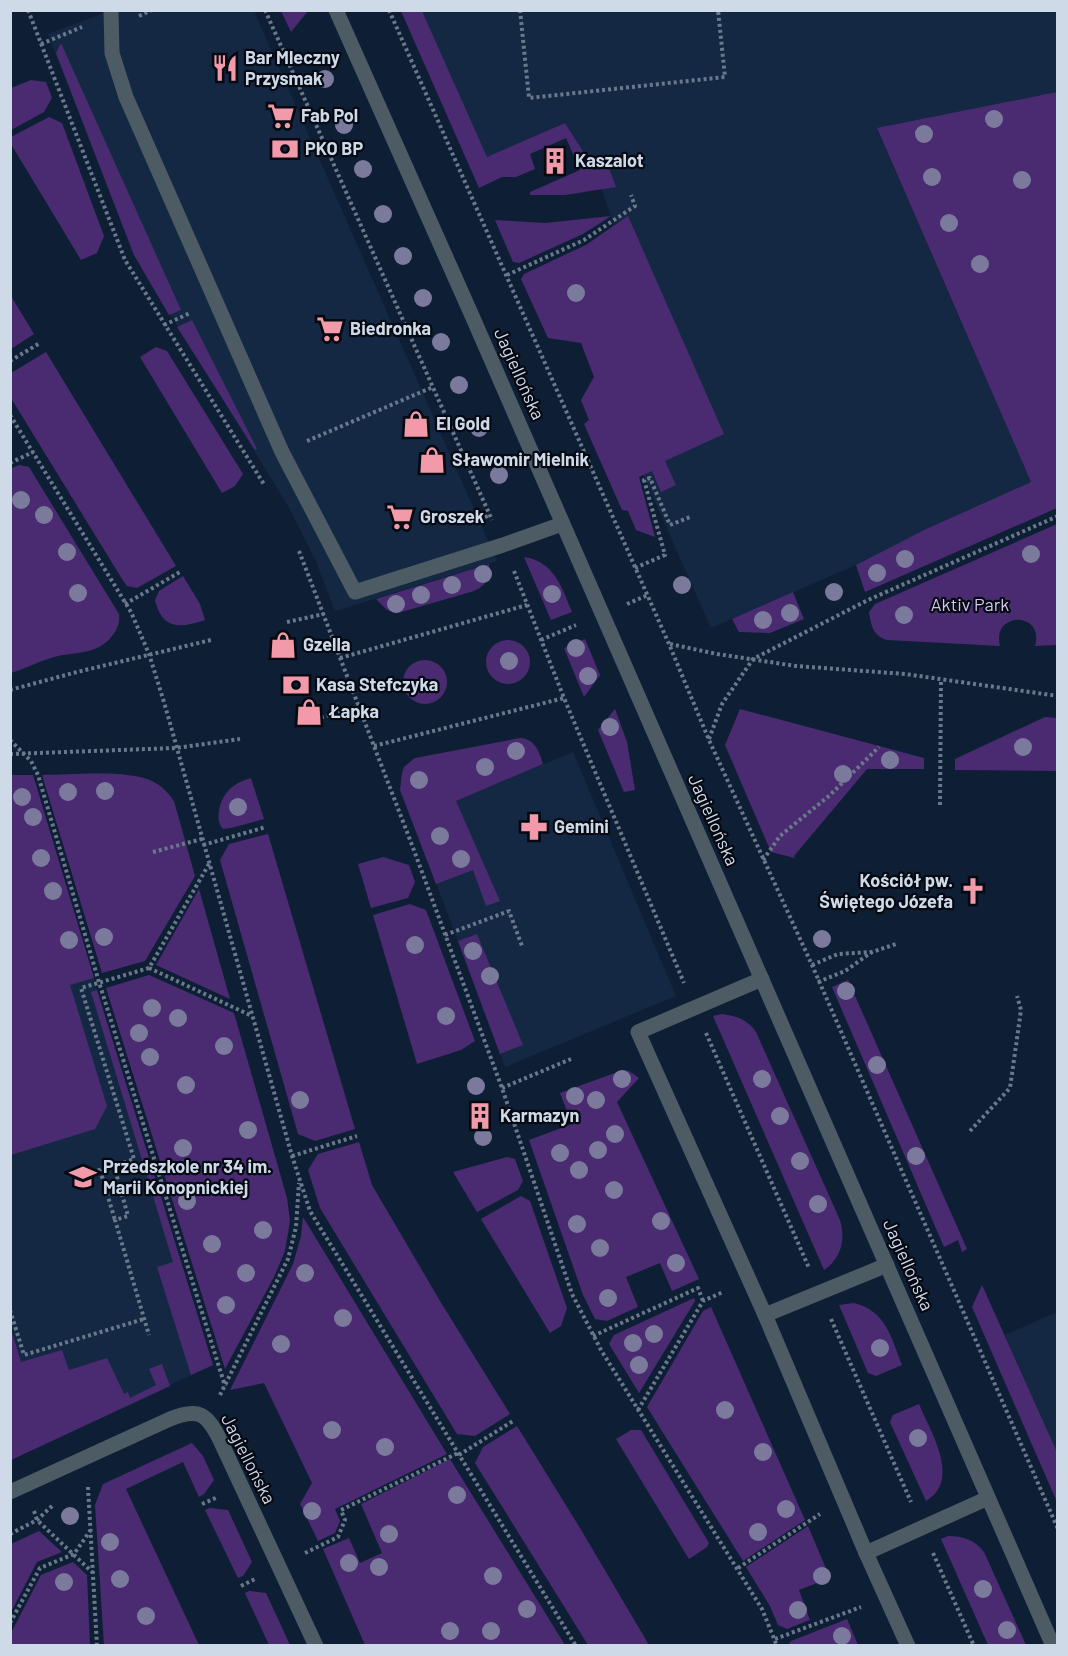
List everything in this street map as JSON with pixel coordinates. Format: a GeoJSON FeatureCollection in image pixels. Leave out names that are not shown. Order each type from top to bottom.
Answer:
{"type":"FeatureCollection","features":[{"type":"Feature","properties":{"kind":"street"},"geometry":{"type":"LineString","coordinates":[[111,10],[112,53],[126,97],[282,452],[355,592],[562,524]]}},
{"type":"Feature","properties":{"kind":"street","name":"Jagiellońska"},"geometry":{"type":"LineString","coordinates":[[336,10],[1053,1646]]}},
{"type":"Feature","properties":{"kind":"street"},"geometry":{"type":"LineString","coordinates":[[762,979],[638,1032],[765,1315],[908,1646]]}},
{"type":"Feature","properties":{"kind":"street"},"geometry":{"type":"LineString","coordinates":[[765,1315],[887,1265]]}},
{"type":"Feature","properties":{"kind":"street","name":"Jagiellońska"},"geometry":{"type":"LineString","coordinates":[[10,1492],[177,1416],[196,1413],[206,1418],[220,1440],[316,1646]]}},
{"type":"Feature","properties":{"kind":"street"},"geometry":{"type":"LineString","coordinates":[[866,1553],[988,1498]]}},
{"type":"Feature","properties":{"kind":"path"},"geometry":{"type":"LineString","coordinates":[[28,10],[125,260],[269,493]]}},
{"type":"Feature","properties":{"kind":"path"},"geometry":{"type":"LineString","coordinates":[[265,10],[503,545],[564,698],[695,1009],[974,1646]]}},
{"type":"Feature","properties":{"kind":"path"},"geometry":{"type":"LineString","coordinates":[[389,10],[669,644],[709,740],[812,965],[1058,1529]]}},
{"type":"Feature","properties":{"kind":"path"},"geometry":{"type":"LineString","coordinates":[[520,10],[530,98],[725,77],[718,10]]}},
{"type":"Feature","properties":{"kind":"path"},"geometry":{"type":"LineString","coordinates":[[507,275],[584,240],[635,206],[631,195]]}},
{"type":"Feature","properties":{"kind":"path"},"geometry":{"type":"LineString","coordinates":[[10,362],[40,343]]}},
{"type":"Feature","properties":{"kind":"path"},"geometry":{"type":"LineString","coordinates":[[252,465],[434,387]]}},
{"type":"Feature","properties":{"kind":"path"},"geometry":{"type":"LineString","coordinates":[[10,415],[125,603],[149,654],[310,1212],[576,1646]]}},
{"type":"Feature","properties":{"kind":"path"},"geometry":{"type":"LineString","coordinates":[[10,463],[33,452]]}},
{"type":"Feature","properties":{"kind":"path"},"geometry":{"type":"LineString","coordinates":[[635,568],[665,555],[644,480],[650,478],[670,525],[690,517]]}},
{"type":"Feature","properties":{"kind":"path"},"geometry":{"type":"LineString","coordinates":[[709,740],[722,704],[753,660],[868,600],[1058,516]]}},
{"type":"Feature","properties":{"kind":"path"},"geometry":{"type":"LineString","coordinates":[[298,549],[502,1088],[572,1294],[593,1336],[762,1609],[777,1646]]}},
{"type":"Feature","properties":{"kind":"path"},"geometry":{"type":"LineString","coordinates":[[125,603],[180,572]]}},
{"type":"Feature","properties":{"kind":"path"},"geometry":{"type":"LineString","coordinates":[[340,658],[527,605]]}},
{"type":"Feature","properties":{"kind":"path"},"geometry":{"type":"LineString","coordinates":[[287,622],[324,614]]}},
{"type":"Feature","properties":{"kind":"path"},"geometry":{"type":"LineString","coordinates":[[10,690],[211,640]]}},
{"type":"Feature","properties":{"kind":"path"},"geometry":{"type":"LineString","coordinates":[[669,644],[796,666],[874,671],[1058,696]]}},
{"type":"Feature","properties":{"kind":"path"},"geometry":{"type":"LineString","coordinates":[[939,805],[941,679]]}},
{"type":"Feature","properties":{"kind":"path"},"geometry":{"type":"LineString","coordinates":[[374,746],[564,698]]}},
{"type":"Feature","properties":{"kind":"path"},"geometry":{"type":"LineString","coordinates":[[315,719],[359,707]]}},
{"type":"Feature","properties":{"kind":"path"},"geometry":{"type":"LineString","coordinates":[[10,754],[176,747],[240,739]]}},
{"type":"Feature","properties":{"kind":"path"},"geometry":{"type":"LineString","coordinates":[[10,740],[25,754],[38,775],[99,982],[225,1386]]}},
{"type":"Feature","properties":{"kind":"path"},"geometry":{"type":"LineString","coordinates":[[763,860],[780,836],[830,795],[879,747]]}},
{"type":"Feature","properties":{"kind":"path"},"geometry":{"type":"LineString","coordinates":[[203,845],[266,827]]}},
{"type":"Feature","properties":{"kind":"path"},"geometry":{"type":"LineString","coordinates":[[153,852],[202,839]]}},
{"type":"Feature","properties":{"kind":"path"},"geometry":{"type":"LineString","coordinates":[[149,968],[209,863]]}},
{"type":"Feature","properties":{"kind":"path"},"geometry":{"type":"LineString","coordinates":[[445,935],[508,911],[522,946]]}},
{"type":"Feature","properties":{"kind":"path"},"geometry":{"type":"LineString","coordinates":[[812,965],[838,954],[872,952],[896,944]]}},
{"type":"Feature","properties":{"kind":"path"},"geometry":{"type":"LineString","coordinates":[[818,982],[844,971],[872,952]]}},
{"type":"Feature","properties":{"kind":"path"},"geometry":{"type":"LineString","coordinates":[[92,1172],[134,1159],[81,988],[149,968],[252,1016]]}},
{"type":"Feature","properties":{"kind":"path"},"geometry":{"type":"LineString","coordinates":[[970,1131],[1010,1088],[1021,1010],[1017,996]]}},
{"type":"Feature","properties":{"kind":"path"},"geometry":{"type":"LineString","coordinates":[[502,1088],[571,1059]]}},
{"type":"Feature","properties":{"kind":"path"},"geometry":{"type":"LineString","coordinates":[[292,1156],[357,1136]]}},
{"type":"Feature","properties":{"kind":"path"},"geometry":{"type":"LineString","coordinates":[[114,1166],[128,1216],[115,1220]]}},
{"type":"Feature","properties":{"kind":"path"},"geometry":{"type":"LineString","coordinates":[[100,1170],[149,1335]]}},
{"type":"Feature","properties":{"kind":"path"},"geometry":{"type":"LineString","coordinates":[[206,1418],[281,1277],[296,1227],[299,1179]]}},
{"type":"Feature","properties":{"kind":"path"},"geometry":{"type":"LineString","coordinates":[[638,1410],[703,1301],[749,1282]]}},
{"type":"Feature","properties":{"kind":"path"},"geometry":{"type":"LineString","coordinates":[[593,1336],[698,1288],[703,1301]]}},
{"type":"Feature","properties":{"kind":"path"},"geometry":{"type":"LineString","coordinates":[[10,1310],[24,1355],[144,1319]]}},
{"type":"Feature","properties":{"kind":"path"},"geometry":{"type":"LineString","coordinates":[[278,1565],[338,1537],[345,1520],[341,1510],[458,1454],[513,1421]]}},
{"type":"Feature","properties":{"kind":"path"},"geometry":{"type":"LineString","coordinates":[[88,1480],[97,1646]]}},
{"type":"Feature","properties":{"kind":"path"},"geometry":{"type":"LineString","coordinates":[[738,1568],[844,1499]]}},
{"type":"Feature","properties":{"kind":"path"},"geometry":{"type":"LineString","coordinates":[[10,1534],[37,1520],[93,1572]]}},
{"type":"Feature","properties":{"kind":"path"},"geometry":{"type":"LineString","coordinates":[[10,1623],[40,1568],[74,1554],[90,1532]]}},
{"type":"Feature","properties":{"kind":"path"},"geometry":{"type":"LineString","coordinates":[[775,1640],[887,1597]]}},
{"type":"Feature","properties":{"kind":"shaded area"},"geometry":{"type":"Polygon","coordinates":[[[109,11],[254,11],[497,561],[335,611],[315,559],[288,506],[134,255],[48,34],[109,11]]]}},
{"type":"Feature","properties":{"kind":"shaded area"},"geometry":{"type":"Polygon","coordinates":[[[422,11],[1057,11],[1057,92],[877,129],[1031,482],[926,529],[856,565],[711,628],[549,262],[586,245],[614,225],[595,170],[565,123],[487,158],[422,11]]]}},
{"type":"Feature","properties":{"kind":"shaded area"},"geometry":{"type":"Polygon","coordinates":[[[573,752],[676,996],[505,1067],[412,819],[573,752]]]}},
{"type":"Feature","properties":{"kind":"shaded area","name":"Przedszkole nr 34 im. Marii Konopnickiej"},"geometry":{"type":"Polygon","coordinates":[[[10,781],[35,781],[213,1365],[11,1460],[10,781]]]}},
{"type":"Feature","properties":{"kind":"shaded area"},"geometry":{"type":"Polygon","coordinates":[[[1057,1312],[1057,1452],[1005,1335],[1057,1312]]]}},
{"type":"Feature","properties":{"kind":"green space"},"geometry":{"type":"Polygon","coordinates":[[[281,11],[308,11],[291,32],[281,11]]]}},
{"type":"Feature","properties":{"kind":"green space"},"geometry":{"type":"Polygon","coordinates":[[[401,11],[422,11],[487,157],[565,123],[595,170],[609,168],[616,187],[565,195],[530,195],[530,192],[580,170],[566,138],[530,154],[535,169],[516,177],[502,177],[479,188],[401,11]]]}},
{"type":"Feature","properties":{"kind":"green space"},"geometry":{"type":"Polygon","coordinates":[[[61,43],[181,310],[169,315],[134,255],[56,53],[61,43]]]}},
{"type":"Feature","properties":{"kind":"green space"},"geometry":{"type":"Polygon","coordinates":[[[31,80],[46,82],[52,98],[44,112],[11,130],[11,88],[31,80]]]}},
{"type":"Feature","properties":{"kind":"green space"},"geometry":{"type":"Polygon","coordinates":[[[1057,92],[1057,508],[865,592],[856,565],[926,529],[1031,482],[877,128],[1057,92]]]}},
{"type":"Feature","properties":{"kind":"green space"},"geometry":{"type":"Polygon","coordinates":[[[49,117],[62,123],[104,236],[97,253],[81,260],[11,144],[11,137],[49,117]]]}},
{"type":"Feature","properties":{"kind":"green space"},"geometry":{"type":"Polygon","coordinates":[[[611,216],[583,234],[519,263],[513,262],[495,220],[545,223],[611,216]]]}},
{"type":"Feature","properties":{"kind":"green space"},"geometry":{"type":"Polygon","coordinates":[[[628,216],[724,434],[665,461],[676,485],[661,492],[652,471],[639,477],[655,537],[636,530],[628,511],[622,510],[584,424],[589,420],[581,400],[594,377],[581,343],[548,338],[521,279],[524,274],[586,245],[628,216]]]}},
{"type":"Feature","properties":{"kind":"green space"},"geometry":{"type":"Polygon","coordinates":[[[11,296],[34,334],[10,349],[11,296]]]}},
{"type":"Feature","properties":{"kind":"green space"},"geometry":{"type":"Polygon","coordinates":[[[192,320],[257,449],[255,450],[177,327],[192,320]]]}},
{"type":"Feature","properties":{"kind":"green space"},"geometry":{"type":"Polygon","coordinates":[[[156,347],[167,351],[243,474],[235,486],[222,493],[140,357],[156,347]]]}},
{"type":"Feature","properties":{"kind":"green space"},"geometry":{"type":"Polygon","coordinates":[[[46,352],[176,566],[137,588],[127,586],[122,579],[11,398],[11,373],[46,352]]]}},
{"type":"Feature","properties":{"kind":"green space"},"geometry":{"type":"Polygon","coordinates":[[[19,465],[29,467],[119,614],[119,620],[114,633],[99,647],[51,658],[11,673],[10,469],[19,465]]]}},
{"type":"Feature","properties":{"kind":"green space","name":"Aktiv Park"},"geometry":{"type":"Polygon","coordinates":[[[1057,524],[1057,645],[1035,646],[1036,635],[1032,626],[1026,621],[1018,620],[1010,621],[1003,626],[999,635],[1000,646],[887,640],[879,636],[874,629],[869,612],[875,604],[1057,524]]]}},
{"type":"Feature","properties":{"kind":"green space"},"geometry":{"type":"Polygon","coordinates":[[[524,557],[543,564],[550,570],[556,577],[572,612],[551,620],[524,557]]]}},
{"type":"Feature","properties":{"kind":"green space"},"geometry":{"type":"Polygon","coordinates":[[[489,564],[486,580],[474,591],[398,613],[387,610],[376,599],[489,564]]]}},
{"type":"Feature","properties":{"kind":"green space"},"geometry":{"type":"Polygon","coordinates":[[[183,576],[200,604],[205,620],[187,625],[173,624],[162,617],[158,610],[155,600],[159,591],[183,576]]]}},
{"type":"Feature","properties":{"kind":"green space"},"geometry":{"type":"Polygon","coordinates":[[[793,592],[804,619],[770,633],[739,632],[732,619],[793,592]]]}},
{"type":"Feature","properties":{"kind":"green space"},"geometry":{"type":"Polygon","coordinates":[[[585,639],[600,675],[584,697],[564,648],[585,639]]]}},
{"type":"Feature","properties":{"kind":"green space"},"geometry":{"type":"Polygon","coordinates":[[[508,640],[523,647],[530,662],[523,677],[508,684],[493,677],[486,662],[493,647],[508,640]]]}},
{"type":"Feature","properties":{"kind":"green space"},"geometry":{"type":"Polygon","coordinates":[[[425,660],[440,667],[447,682],[440,697],[425,704],[410,697],[403,682],[410,667],[425,660]]]}},
{"type":"Feature","properties":{"kind":"green space"},"geometry":{"type":"Polygon","coordinates":[[[615,709],[627,742],[635,790],[624,792],[598,730],[615,709]]]}},
{"type":"Feature","properties":{"kind":"green space"},"geometry":{"type":"Polygon","coordinates":[[[740,709],[924,758],[924,769],[867,769],[794,856],[795,858],[771,852],[725,745],[740,709]]]}},
{"type":"Feature","properties":{"kind":"green space"},"geometry":{"type":"Polygon","coordinates":[[[1045,717],[1057,718],[1057,771],[955,770],[955,759],[1045,717]]]}},
{"type":"Feature","properties":{"kind":"green space"},"geometry":{"type":"Polygon","coordinates":[[[520,738],[533,743],[543,764],[456,801],[500,901],[486,906],[473,870],[436,884],[400,790],[402,773],[404,767],[415,758],[520,738]]]}},
{"type":"Feature","properties":{"kind":"green space"},"geometry":{"type":"Polygon","coordinates":[[[11,775],[33,775],[94,978],[70,985],[107,1106],[95,1129],[11,1155],[11,775]]]}},
{"type":"Feature","properties":{"kind":"green space"},"geometry":{"type":"Polygon","coordinates":[[[42,775],[130,775],[154,782],[174,801],[195,876],[145,961],[102,973],[42,775]]]}},
{"type":"Feature","properties":{"kind":"green space"},"geometry":{"type":"Polygon","coordinates":[[[251,778],[264,819],[223,829],[220,825],[219,811],[223,799],[234,786],[251,778]]]}},
{"type":"Feature","properties":{"kind":"green space"},"geometry":{"type":"Polygon","coordinates":[[[268,834],[355,1129],[315,1141],[298,1134],[220,860],[229,844],[268,834]]]}},
{"type":"Feature","properties":{"kind":"green space"},"geometry":{"type":"Polygon","coordinates":[[[383,857],[409,865],[415,882],[408,898],[371,908],[358,864],[383,857]]]}},
{"type":"Feature","properties":{"kind":"green space"},"geometry":{"type":"Polygon","coordinates":[[[199,889],[230,999],[156,965],[199,889]]]}},
{"type":"Feature","properties":{"kind":"green space"},"geometry":{"type":"Polygon","coordinates":[[[410,904],[426,910],[475,1041],[461,1050],[417,1064],[373,915],[410,904]]]}},
{"type":"Feature","properties":{"kind":"green space"},"geometry":{"type":"Polygon","coordinates":[[[477,934],[523,1045],[500,1054],[458,941],[477,934]]]}},
{"type":"Feature","properties":{"kind":"green space"},"geometry":{"type":"Polygon","coordinates":[[[149,975],[234,1013],[287,1198],[290,1221],[285,1251],[274,1277],[225,1369],[106,988],[149,975]]]}},
{"type":"Feature","properties":{"kind":"green space"},"geometry":{"type":"Polygon","coordinates":[[[848,980],[967,1249],[962,1252],[958,1240],[944,1247],[832,987],[848,980]]]}},
{"type":"Feature","properties":{"kind":"green space"},"geometry":{"type":"Polygon","coordinates":[[[97,990],[213,1365],[191,1375],[157,1267],[173,1262],[91,992],[97,990]]]}},
{"type":"Feature","properties":{"kind":"green space"},"geometry":{"type":"Polygon","coordinates":[[[722,1014],[742,1019],[756,1032],[840,1220],[841,1248],[835,1260],[824,1270],[713,1016],[722,1014]]]}},
{"type":"Feature","properties":{"kind":"green space"},"geometry":{"type":"Polygon","coordinates":[[[623,1070],[639,1078],[617,1102],[699,1279],[672,1291],[660,1263],[626,1277],[638,1307],[607,1321],[595,1319],[583,1295],[529,1140],[572,1124],[560,1093],[623,1070]]]}},
{"type":"Feature","properties":{"kind":"green space"},"geometry":{"type":"Polygon","coordinates":[[[359,1142],[372,1185],[510,1414],[475,1436],[457,1434],[320,1208],[308,1170],[318,1154],[359,1142]]]}},
{"type":"Feature","properties":{"kind":"green space"},"geometry":{"type":"Polygon","coordinates":[[[507,1157],[515,1159],[523,1181],[518,1190],[477,1212],[453,1172],[507,1157]]]}},
{"type":"Feature","properties":{"kind":"green space"},"geometry":{"type":"Polygon","coordinates":[[[521,1196],[530,1201],[567,1308],[561,1326],[550,1333],[481,1219],[521,1196]]]}},
{"type":"Feature","properties":{"kind":"green space"},"geometry":{"type":"Polygon","coordinates":[[[303,1217],[447,1454],[335,1509],[340,1521],[335,1533],[318,1541],[300,1504],[312,1483],[264,1383],[230,1390],[293,1264],[301,1236],[303,1217]]]}},
{"type":"Feature","properties":{"kind":"green space"},"geometry":{"type":"Polygon","coordinates":[[[982,1285],[1057,1452],[1057,1502],[972,1307],[982,1285]]]}},
{"type":"Feature","properties":{"kind":"green space"},"geometry":{"type":"Polygon","coordinates":[[[694,1298],[695,1301],[639,1393],[609,1344],[614,1335],[694,1298]]]}},
{"type":"Feature","properties":{"kind":"green space"},"geometry":{"type":"Polygon","coordinates":[[[854,1303],[873,1312],[886,1326],[902,1365],[876,1376],[868,1373],[839,1305],[854,1303]]]}},
{"type":"Feature","properties":{"kind":"green space"},"geometry":{"type":"Polygon","coordinates":[[[711,1307],[805,1520],[743,1561],[647,1407],[703,1311],[711,1307]]]}},
{"type":"Feature","properties":{"kind":"green space"},"geometry":{"type":"Polygon","coordinates":[[[11,1329],[21,1362],[62,1350],[69,1370],[107,1358],[124,1394],[128,1392],[130,1398],[156,1385],[149,1369],[162,1364],[170,1386],[11,1460],[11,1329]]]}},
{"type":"Feature","properties":{"kind":"green space"},"geometry":{"type":"Polygon","coordinates":[[[919,1404],[936,1441],[943,1468],[942,1481],[936,1492],[926,1501],[890,1422],[893,1415],[919,1404]]]}},
{"type":"Feature","properties":{"kind":"green space"},"geometry":{"type":"Polygon","coordinates":[[[517,1426],[649,1645],[588,1645],[475,1463],[483,1447],[517,1426]]]}},
{"type":"Feature","properties":{"kind":"green space"},"geometry":{"type":"Polygon","coordinates":[[[631,1430],[641,1430],[709,1543],[707,1547],[689,1559],[616,1439],[631,1430]]]}},
{"type":"Feature","properties":{"kind":"green space"},"geometry":{"type":"Polygon","coordinates":[[[192,1443],[203,1456],[214,1480],[204,1494],[199,1497],[183,1462],[126,1489],[199,1645],[104,1645],[95,1505],[103,1484],[192,1443]]]}},
{"type":"Feature","properties":{"kind":"green space"},"geometry":{"type":"Polygon","coordinates":[[[450,1459],[565,1645],[365,1645],[323,1549],[349,1538],[360,1563],[382,1553],[361,1504],[450,1459]]]}},
{"type":"Feature","properties":{"kind":"green space"},"geometry":{"type":"Polygon","coordinates":[[[210,1508],[228,1510],[252,1562],[243,1576],[238,1578],[205,1510],[210,1508]]]}},
{"type":"Feature","properties":{"kind":"green space"},"geometry":{"type":"Polygon","coordinates":[[[808,1526],[830,1578],[799,1590],[810,1620],[787,1629],[778,1625],[770,1606],[746,1567],[808,1526]]]}},
{"type":"Feature","properties":{"kind":"green space"},"geometry":{"type":"Polygon","coordinates":[[[39,1531],[62,1552],[37,1562],[11,1612],[11,1544],[39,1531]]]}},
{"type":"Feature","properties":{"kind":"green space"},"geometry":{"type":"Polygon","coordinates":[[[948,1536],[959,1537],[977,1544],[984,1552],[1026,1645],[988,1645],[941,1539],[948,1536]]]}},
{"type":"Feature","properties":{"kind":"green space"},"geometry":{"type":"Polygon","coordinates":[[[73,1562],[87,1575],[90,1645],[11,1645],[11,1633],[41,1575],[73,1562]]]}},
{"type":"Feature","properties":{"kind":"green space"},"geometry":{"type":"Polygon","coordinates":[[[249,1591],[266,1593],[290,1645],[269,1645],[245,1593],[249,1591]]]}},
{"type":"Feature","properties":{"kind":"green space"},"geometry":{"type":"Polygon","coordinates":[[[847,1619],[858,1645],[788,1645],[791,1641],[847,1619]]]}},
{"type":"Feature","properties":{"kind":"place","name":"Bar Mleczny Przysmak"},"geometry":{"type":"Point","coordinates":[225,68]}},
{"type":"Feature","properties":{"kind":"place","name":"Fab Pol"},"geometry":{"type":"Point","coordinates":[281,116]}},
{"type":"Feature","properties":{"kind":"place","name":"PKO BP"},"geometry":{"type":"Point","coordinates":[285,149]}},
{"type":"Feature","properties":{"kind":"place","name":"Kaszalot"},"geometry":{"type":"Point","coordinates":[555,161]}},
{"type":"Feature","properties":{"kind":"place","name":"Biedronka"},"geometry":{"type":"Point","coordinates":[330,329]}},
{"type":"Feature","properties":{"kind":"place","name":"El Gold"},"geometry":{"type":"Point","coordinates":[416,424]}},
{"type":"Feature","properties":{"kind":"place","name":"Sławomir Mielnik"},"geometry":{"type":"Point","coordinates":[432,460]}},
{"type":"Feature","properties":{"kind":"place","name":"Groszek"},"geometry":{"type":"Point","coordinates":[400,517]}},
{"type":"Feature","properties":{"kind":"place","name":"Gzella"},"geometry":{"type":"Point","coordinates":[283,645]}},
{"type":"Feature","properties":{"kind":"place","name":"Kasa Stefczyka"},"geometry":{"type":"Point","coordinates":[296,685]}},
{"type":"Feature","properties":{"kind":"place","name":"Łapka"},"geometry":{"type":"Point","coordinates":[309,712]}},
{"type":"Feature","properties":{"kind":"place","name":"Gemini"},"geometry":{"type":"Point","coordinates":[534,827]}},
{"type":"Feature","properties":{"kind":"place","name":"Kościół pw. Świętego Józefa"},"geometry":{"type":"Point","coordinates":[973,891]}},
{"type":"Feature","properties":{"kind":"place","name":"Karmazyn"},"geometry":{"type":"Point","coordinates":[480,1116]}},
{"type":"Feature","properties":{"kind":"place","name":"Przedszkole nr 34 im. Marii Konopnickiej"},"geometry":{"type":"Point","coordinates":[83,1177]}}]}
